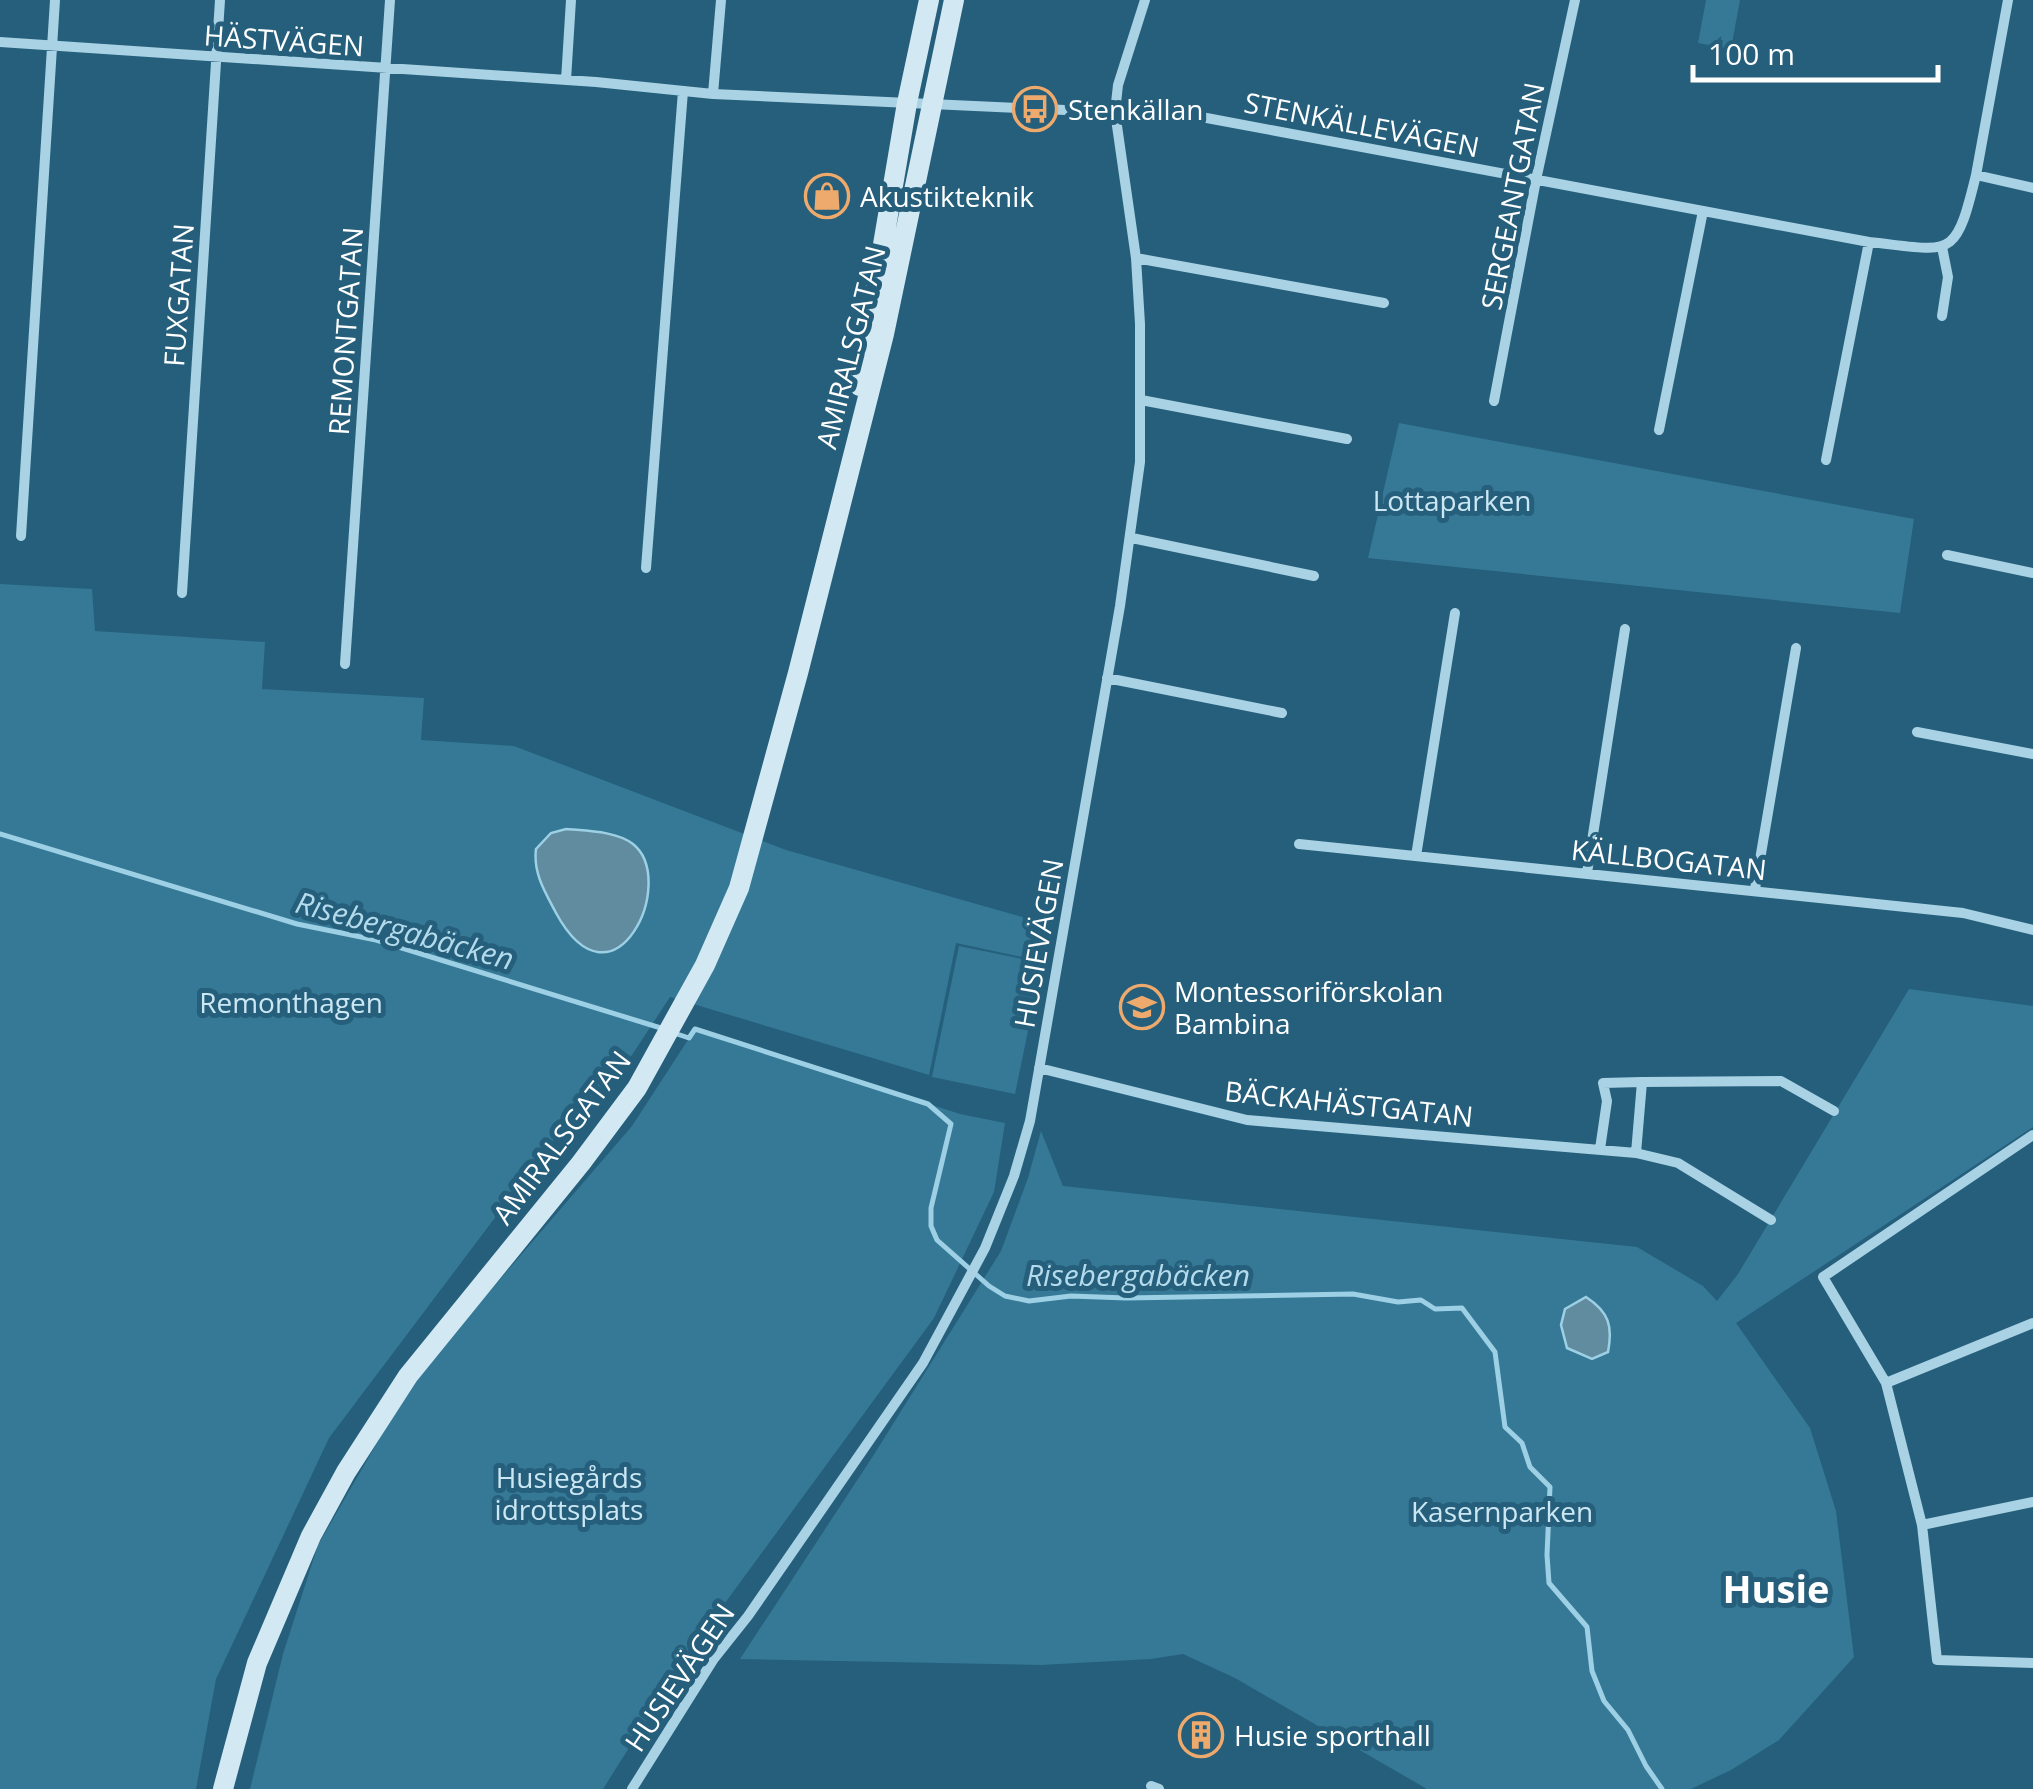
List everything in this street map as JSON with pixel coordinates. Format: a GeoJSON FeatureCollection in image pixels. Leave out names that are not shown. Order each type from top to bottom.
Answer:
{"type":"FeatureCollection","features":[{"type":"Feature","properties":{"kind":"street"},"geometry":{"type":"LineString","coordinates":[[21,536],[56,0]]}},
{"type":"Feature","properties":{"kind":"street","name":"FUXGATAN"},"geometry":{"type":"LineString","coordinates":[[182,592],[220,0]]}},
{"type":"Feature","properties":{"kind":"street","name":"REMONTGATAN"},"geometry":{"type":"LineString","coordinates":[[345,664],[390,0]]}},
{"type":"Feature","properties":{"kind":"street"},"geometry":{"type":"LineString","coordinates":[[566,80],[571,0]]}},
{"type":"Feature","properties":{"kind":"street"},"geometry":{"type":"LineString","coordinates":[[713,94],[721,0]]}},
{"type":"Feature","properties":{"kind":"street","name":"AMIRALSGATAN"},"geometry":{"type":"LineString","coordinates":[[848,473],[867,331],[906,103],[929,0]]}},
{"type":"Feature","properties":{"kind":"street","name":"AMIRALSGATAN"},"geometry":{"type":"LineString","coordinates":[[223,1789],[257,1663],[311,1536],[346,1472],[408,1376],[610,1127],[661,1049],[739,888],[884,334],[954,0]]}},
{"type":"Feature","properties":{"kind":"street","name":"HUSIEVÄGEN"},"geometry":{"type":"LineString","coordinates":[[632,1789],[712,1660],[748,1616],[922,1363],[962,1296],[1014,1176],[1030,1121],[1132,538],[1140,462],[1136,258],[1115,112],[1118,85],[1145,0]]}},
{"type":"Feature","properties":{"kind":"street","name":"SERGEANTGATAN"},"geometry":{"type":"LineString","coordinates":[[1494,401],[1575,0]]}},
{"type":"Feature","properties":{"kind":"street"},"geometry":{"type":"LineString","coordinates":[[1942,316],[1948,277],[1942,246],[1963,228],[2008,0]]}},
{"type":"Feature","properties":{"kind":"street","name":"HÄSTVÄGEN"},"geometry":{"type":"LineString","coordinates":[[0,42],[566,80]]}},
{"type":"Feature","properties":{"kind":"street","name":"STENKÄLLEVÄGEN"},"geometry":{"type":"LineString","coordinates":[[566,80],[713,94],[1196,116],[1870,242],[1942,246]]}},
{"type":"Feature","properties":{"kind":"street"},"geometry":{"type":"LineString","coordinates":[[646,568],[683,91]]}},
{"type":"Feature","properties":{"kind":"street"},"geometry":{"type":"LineString","coordinates":[[1976,175],[2033,188]]}},
{"type":"Feature","properties":{"kind":"street"},"geometry":{"type":"LineString","coordinates":[[1659,430],[1703,211]]}},
{"type":"Feature","properties":{"kind":"street"},"geometry":{"type":"LineString","coordinates":[[1826,460],[1870,242]]}},
{"type":"Feature","properties":{"kind":"street"},"geometry":{"type":"LineString","coordinates":[[1136,258],[1384,302]]}},
{"type":"Feature","properties":{"kind":"street"},"geometry":{"type":"LineString","coordinates":[[1141,400],[1348,439]]}},
{"type":"Feature","properties":{"kind":"street"},"geometry":{"type":"LineString","coordinates":[[1132,538],[1314,576]]}},
{"type":"Feature","properties":{"kind":"street"},"geometry":{"type":"LineString","coordinates":[[1946,556],[2033,573]]}},
{"type":"Feature","properties":{"kind":"street"},"geometry":{"type":"LineString","coordinates":[[1416,856],[1455,612]]}},
{"type":"Feature","properties":{"kind":"street"},"geometry":{"type":"LineString","coordinates":[[1587,873],[1625,630]]}},
{"type":"Feature","properties":{"kind":"street"},"geometry":{"type":"LineString","coordinates":[[1754,889],[1796,648]]}},
{"type":"Feature","properties":{"kind":"street"},"geometry":{"type":"LineString","coordinates":[[1107,678],[1282,713]]}},
{"type":"Feature","properties":{"kind":"street"},"geometry":{"type":"LineString","coordinates":[[1918,732],[2033,754]]}},
{"type":"Feature","properties":{"kind":"street","name":"KÄLLBOGATAN"},"geometry":{"type":"LineString","coordinates":[[1299,844],[1963,913],[2033,930]]}},
{"type":"Feature","properties":{"kind":"street","name":"BÄCKAHÄSTGATAN"},"geometry":{"type":"LineString","coordinates":[[1039,1068],[1247,1120],[1636,1153],[1678,1163],[1771,1220]]}},
{"type":"Feature","properties":{"kind":"street"},"geometry":{"type":"LineString","coordinates":[[1600,1149],[1607,1101],[1604,1082],[1780,1081],[1834,1111]]}},
{"type":"Feature","properties":{"kind":"street"},"geometry":{"type":"LineString","coordinates":[[1636,1153],[1642,1082]]}},
{"type":"Feature","properties":{"kind":"street"},"geometry":{"type":"LineString","coordinates":[[2033,1135],[1823,1277],[1886,1383],[1922,1525],[1937,1660],[2033,1662]]}},
{"type":"Feature","properties":{"kind":"street"},"geometry":{"type":"LineString","coordinates":[[1886,1383],[2033,1324]]}},
{"type":"Feature","properties":{"kind":"street"},"geometry":{"type":"LineString","coordinates":[[1922,1525],[2033,1502]]}},
{"type":"Feature","properties":{"kind":"green space"},"geometry":{"type":"Polygon","coordinates":[[[1706,0],[1740,0],[1731,49],[1698,43],[1706,0]]]}},
{"type":"Feature","properties":{"kind":"green space","name":"Lottaparken"},"geometry":{"type":"Polygon","coordinates":[[[1399,423],[1914,519],[1900,613],[1368,558],[1399,423]]]}},
{"type":"Feature","properties":{"kind":"green space","name":"Remonthagen"},"geometry":{"type":"Polygon","coordinates":[[[0,584],[92,589],[95,631],[265,642],[262,689],[424,698],[421,740],[514,746],[786,850],[1033,920],[1041,961],[956,943],[929,1075],[670,997],[632,1055],[552,1142],[329,1438],[216,1679],[196,1789],[0,1789],[0,584]]]}},
{"type":"Feature","properties":{"kind":"green space"},"geometry":{"type":"Polygon","coordinates":[[[959,946],[1042,963],[1015,1094],[932,1077],[959,946]]]}},
{"type":"Feature","properties":{"kind":"green space","name":"Kasernparken"},"geometry":{"type":"Polygon","coordinates":[[[1909,989],[2033,1006],[2033,1127],[1736,1323],[1810,1428],[1836,1511],[1854,1657],[1779,1740],[1731,1770],[1691,1789],[1427,1789],[1235,1678],[1183,1654],[1041,1665],[740,1659],[1001,1251],[1041,1131],[1063,1186],[1637,1247],[1703,1286],[1717,1301],[1738,1274],[1909,989]]]}},
{"type":"Feature","properties":{"kind":"green space","name":"Husiegårds idrottsplats"},"geometry":{"type":"Polygon","coordinates":[[[695,1029],[960,1114],[1005,1123],[994,1192],[934,1318],[692,1648],[603,1789],[250,1789],[283,1654],[318,1545],[414,1379],[632,1126],[695,1029]]]}},
{"type":"Feature","properties":{"kind":"shaded area"},"geometry":{"type":"Polygon","coordinates":[[[566,829],[618,836],[633,844],[645,862],[649,885],[644,910],[634,932],[618,948],[599,952],[578,942],[544,890],[536,866],[536,849],[551,833],[566,829]]]}},
{"type":"Feature","properties":{"kind":"shaded area"},"geometry":{"type":"Polygon","coordinates":[[[1586,1297],[1604,1314],[1610,1335],[1608,1352],[1592,1359],[1567,1348],[1561,1325],[1565,1309],[1586,1297]]]}},
{"type":"Feature","properties":{"kind":"waterway","name":"Risebergabäcken"},"geometry":{"type":"LineString","coordinates":[[0,834],[297,924],[376,940],[664,1029]]}},
{"type":"Feature","properties":{"kind":"waterway","name":"Risebergabäcken"},"geometry":{"type":"LineString","coordinates":[[674,1033],[689,1038],[695,1029],[928,1104],[951,1124],[931,1208],[931,1226],[937,1240],[1005,1296],[1029,1301],[1071,1296],[1353,1294],[1398,1302],[1421,1300],[1435,1309],[1462,1308],[1495,1352],[1505,1427],[1522,1443],[1530,1467],[1550,1487],[1549,1583],[1587,1627],[1592,1671],[1604,1701],[1628,1730],[1662,1789]]}},
{"type":"Feature","properties":{"kind":"place","name":"Stenkällan"},"geometry":{"type":"Point","coordinates":[1035,109]}},
{"type":"Feature","properties":{"kind":"place","name":"Akustikteknik"},"geometry":{"type":"Point","coordinates":[827,196]}},
{"type":"Feature","properties":{"kind":"place","name":"Montessoriförskolan Bambina"},"geometry":{"type":"Point","coordinates":[1142,1007]}},
{"type":"Feature","properties":{"kind":"place","name":"Husie sporthall"},"geometry":{"type":"Point","coordinates":[1201,1735]}},
{"type":"Feature","properties":{"kind":"district","name":"Husie"},"geometry":{"type":"Point","coordinates":[1776,1588]}}]}
